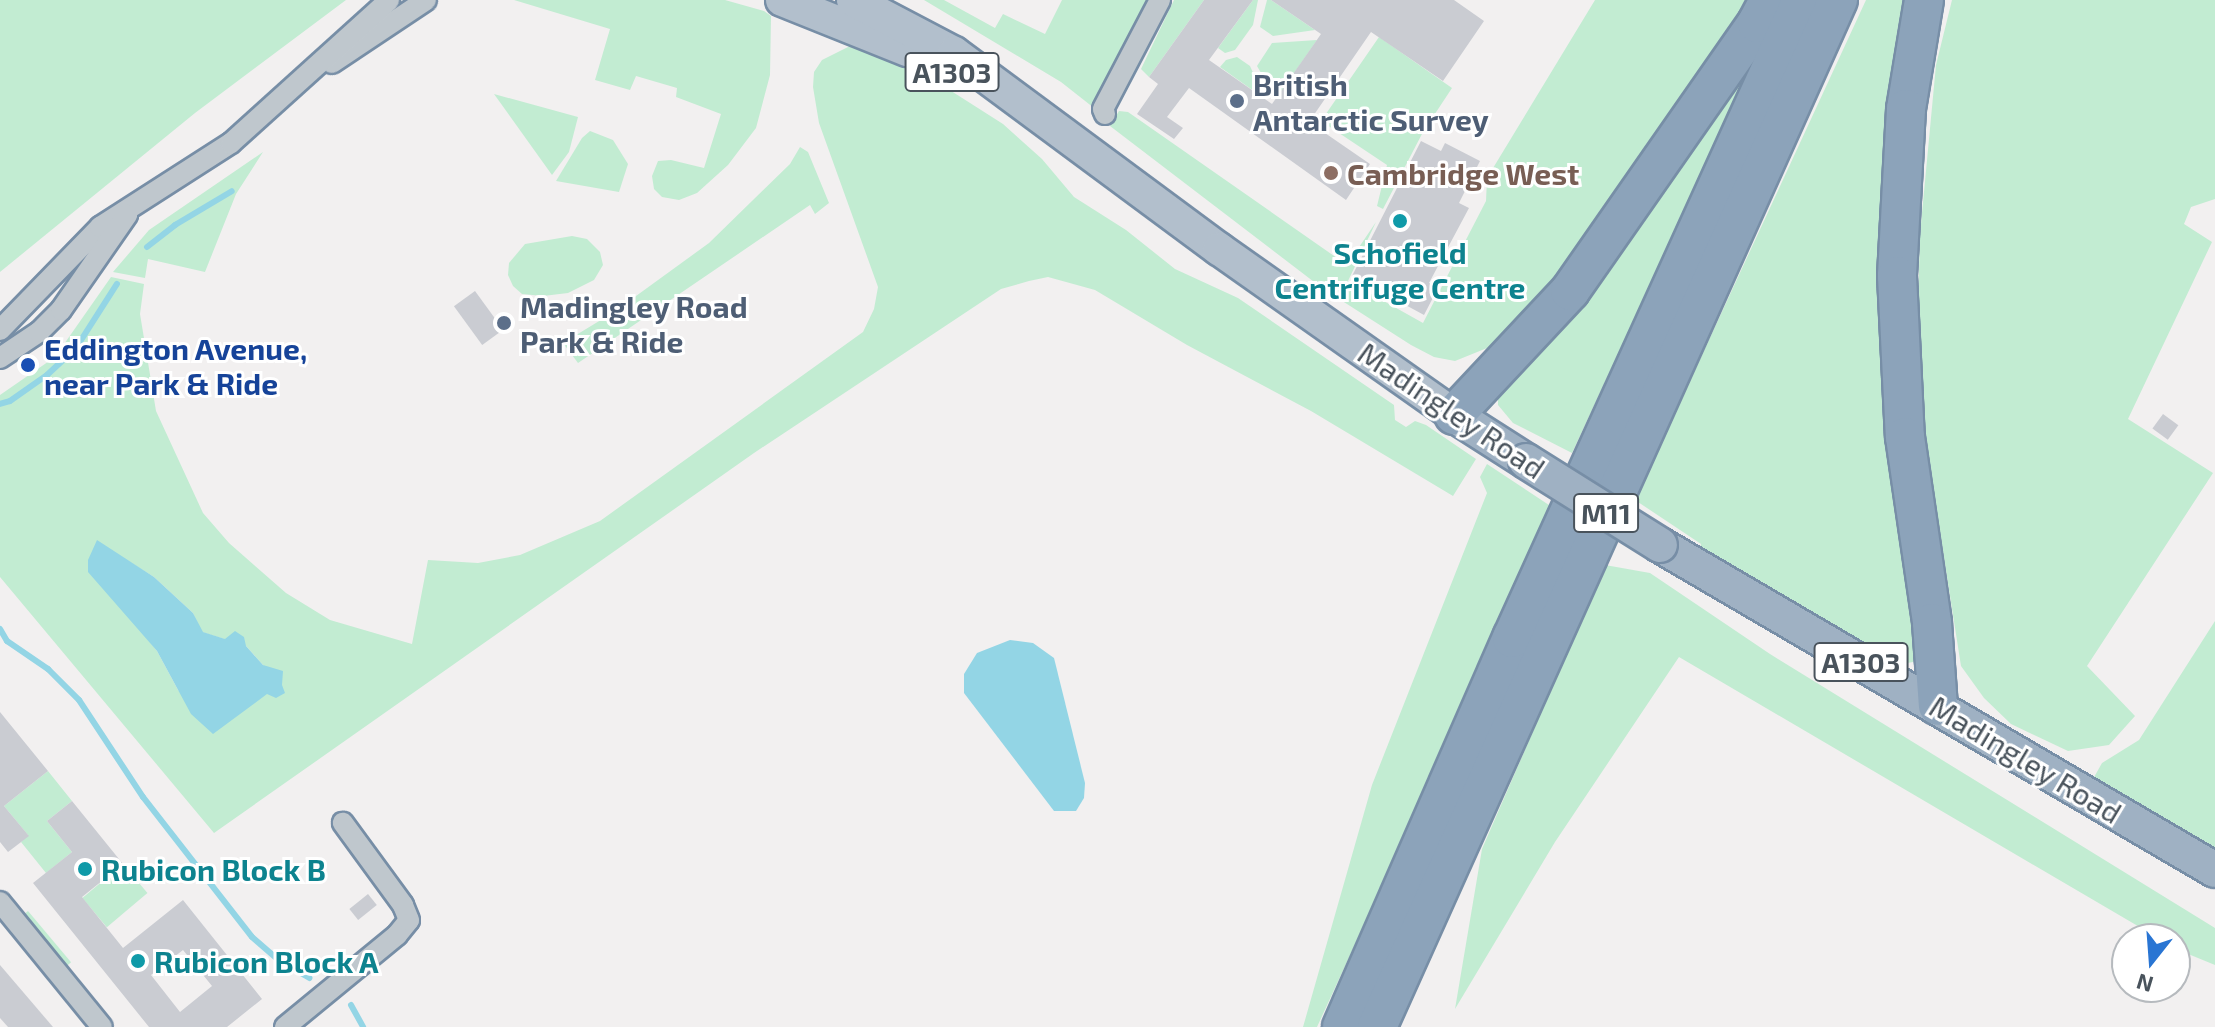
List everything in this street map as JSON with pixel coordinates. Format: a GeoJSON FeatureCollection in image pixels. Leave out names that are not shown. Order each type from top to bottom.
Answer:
{"type":"FeatureCollection","features":[{"type":"Feature","properties":{"kind":"highway"},"geometry":{"type":"LineString","coordinates":[[1454,415],[1570,291],[1757,23],[1769,0]]}},
{"type":"Feature","properties":{"kind":"highway","name":"M11"},"geometry":{"type":"LineString","coordinates":[[1342,1027],[1512,638],[1802,0]]}},
{"type":"Feature","properties":{"kind":"highway","name":"M11"},"geometry":{"type":"LineString","coordinates":[[1377,1027],[1838,0]]}},
{"type":"Feature","properties":{"kind":"highway"},"geometry":{"type":"LineString","coordinates":[[1924,0],[1906,109],[1897,276],[1905,437],[1932,623],[1938,706]]}},
{"type":"Feature","properties":{"kind":"highway","name":"Madingley Road"},"geometry":{"type":"LineString","coordinates":[[1454,415],[1660,545],[2215,870]]}},
{"type":"Feature","properties":{"kind":"main road","name":"Madingley Road"},"geometry":{"type":"LineString","coordinates":[[782,0],[882,37],[969,81],[1078,145]]}},
{"type":"Feature","properties":{"kind":"main road","name":"Madingley Road"},"geometry":{"type":"LineString","coordinates":[[853,0],[954,53],[1454,415]]}},
{"type":"Feature","properties":{"kind":"street"},"geometry":{"type":"LineString","coordinates":[[0,330],[100,227],[129,212],[231,143],[389,0]]}},
{"type":"Feature","properties":{"kind":"street"},"geometry":{"type":"LineString","coordinates":[[295,87],[426,0]]}},
{"type":"Feature","properties":{"kind":"street"},"geometry":{"type":"LineString","coordinates":[[1105,114],[1103,109],[1160,0]]}},
{"type":"Feature","properties":{"kind":"street"},"geometry":{"type":"LineString","coordinates":[[0,358],[39,332],[61,310],[129,212]]}},
{"type":"Feature","properties":{"kind":"street"},"geometry":{"type":"LineString","coordinates":[[285,1027],[397,935],[409,920],[403,905],[343,823]]}},
{"type":"Feature","properties":{"kind":"street"},"geometry":{"type":"LineString","coordinates":[[0,902],[102,1027]]}},
{"type":"Feature","properties":{"kind":"green space"},"geometry":{"type":"Polygon","coordinates":[[[0,0],[346,0],[195,113],[0,272],[0,0]]]}},
{"type":"Feature","properties":{"kind":"green space"},"geometry":{"type":"Polygon","coordinates":[[[514,0],[725,0],[764,11],[771,16],[770,75],[756,128],[728,165],[697,193],[679,200],[662,197],[654,189],[652,176],[658,161],[671,160],[704,168],[721,114],[676,97],[677,88],[636,76],[630,90],[595,80],[610,29],[514,0]]]}},
{"type":"Feature","properties":{"kind":"green space"},"geometry":{"type":"Polygon","coordinates":[[[924,0],[944,0],[995,28],[1003,14],[1045,34],[1062,0],[1153,0],[1094,108],[1061,82],[924,0]]]}},
{"type":"Feature","properties":{"kind":"green space"},"geometry":{"type":"Polygon","coordinates":[[[1174,0],[1204,0],[1149,77],[1141,69],[1174,0]]]}},
{"type":"Feature","properties":{"kind":"green space"},"geometry":{"type":"Polygon","coordinates":[[[1253,0],[1258,0],[1253,25],[1235,50],[1225,53],[1218,48],[1253,0]]]}},
{"type":"Feature","properties":{"kind":"green space"},"geometry":{"type":"Polygon","coordinates":[[[1267,0],[1315,30],[1273,36],[1260,27],[1267,0]]]}},
{"type":"Feature","properties":{"kind":"green space"},"geometry":{"type":"Polygon","coordinates":[[[1595,0],[1747,0],[1691,93],[1548,297],[1497,344],[1455,361],[1434,357],[1411,345],[1322,288],[1110,126],[1119,111],[1128,112],[1347,265],[1376,222],[1348,281],[1423,323],[1486,201],[1487,178],[1595,0]]]}},
{"type":"Feature","properties":{"kind":"green space"},"geometry":{"type":"Polygon","coordinates":[[[1783,0],[1572,453],[1513,423],[1498,405],[1498,397],[1549,338],[1783,0]]]}},
{"type":"Feature","properties":{"kind":"green space"},"geometry":{"type":"Polygon","coordinates":[[[1866,0],[1913,0],[1920,655],[1913,662],[1902,664],[1697,557],[1701,544],[1635,500],[1866,0]]]}},
{"type":"Feature","properties":{"kind":"green space"},"geometry":{"type":"Polygon","coordinates":[[[1952,0],[2215,0],[2215,199],[2191,207],[2184,224],[2212,242],[2128,419],[2213,473],[2087,666],[2135,716],[2109,745],[2068,751],[2011,724],[1984,698],[1961,666],[1916,379],[1920,234],[1936,65],[1952,0]]]}},
{"type":"Feature","properties":{"kind":"green space"},"geometry":{"type":"Polygon","coordinates":[[[1379,37],[1452,88],[1423,132],[1383,209],[1377,206],[1387,165],[1321,121],[1379,37]]]}},
{"type":"Feature","properties":{"kind":"green space"},"geometry":{"type":"Polygon","coordinates":[[[1317,40],[1276,99],[1257,66],[1272,43],[1317,40]]]}},
{"type":"Feature","properties":{"kind":"green space"},"geometry":{"type":"Polygon","coordinates":[[[858,42],[890,52],[1003,124],[1042,159],[1074,197],[1126,230],[1175,269],[1238,298],[1394,405],[1395,420],[1406,427],[1415,421],[1426,425],[1476,459],[1453,496],[1311,411],[1187,345],[1095,290],[1048,277],[1029,281],[1001,289],[754,453],[214,833],[0,577],[0,395],[55,357],[111,277],[144,284],[140,314],[156,411],[203,513],[229,543],[286,593],[330,620],[412,644],[428,560],[478,563],[520,555],[600,521],[863,332],[874,309],[878,287],[819,123],[813,87],[814,72],[822,60],[858,42]],[[109,549],[120,605],[157,651],[178,690],[213,733],[267,693],[264,666],[246,646],[202,632],[193,613],[154,577],[109,549]]]}},
{"type":"Feature","properties":{"kind":"green space"},"geometry":{"type":"Polygon","coordinates":[[[1237,57],[1250,66],[1265,99],[1220,67],[1226,60],[1237,57]]]}},
{"type":"Feature","properties":{"kind":"green space"},"geometry":{"type":"Polygon","coordinates":[[[494,94],[578,117],[569,152],[552,175],[494,94]]]}},
{"type":"Feature","properties":{"kind":"green space"},"geometry":{"type":"Polygon","coordinates":[[[590,131],[613,140],[628,164],[619,192],[556,181],[582,138],[590,131]]]}},
{"type":"Feature","properties":{"kind":"green space"},"geometry":{"type":"Polygon","coordinates":[[[800,147],[808,152],[829,203],[815,214],[810,205],[578,363],[563,343],[614,312],[709,243],[790,164],[800,147]]]}},
{"type":"Feature","properties":{"kind":"green space"},"geometry":{"type":"Polygon","coordinates":[[[263,152],[236,194],[205,272],[148,259],[145,278],[113,272],[149,230],[263,152]]]}},
{"type":"Feature","properties":{"kind":"green space"},"geometry":{"type":"Polygon","coordinates":[[[572,236],[587,239],[600,252],[603,265],[594,280],[568,293],[543,296],[522,294],[513,286],[508,275],[509,263],[525,244],[572,236]]]}},
{"type":"Feature","properties":{"kind":"green space"},"geometry":{"type":"Polygon","coordinates":[[[1487,464],[1555,509],[1317,1027],[1303,1027],[1372,785],[1487,493],[1480,477],[1487,464]]]}},
{"type":"Feature","properties":{"kind":"green space"},"geometry":{"type":"Polygon","coordinates":[[[1605,565],[1650,573],[1770,654],[2215,928],[2215,965],[2191,955],[2191,923],[2133,923],[1679,657],[1555,842],[1455,1009],[1482,849],[1605,565]]]}},
{"type":"Feature","properties":{"kind":"green space"},"geometry":{"type":"Polygon","coordinates":[[[2215,621],[2215,849],[2093,779],[2102,763],[2139,740],[2215,621]]]}},
{"type":"Feature","properties":{"kind":"green space"},"geometry":{"type":"Polygon","coordinates":[[[48,771],[72,801],[47,821],[72,852],[46,873],[21,842],[28,835],[4,806],[48,771]]]}},
{"type":"Feature","properties":{"kind":"green space"},"geometry":{"type":"Polygon","coordinates":[[[123,864],[147,893],[107,927],[82,898],[123,864]]]}},
{"type":"Feature","properties":{"kind":"green space"},"geometry":{"type":"Polygon","coordinates":[[[28,911],[71,962],[63,969],[20,918],[28,911]]]}},
{"type":"Feature","properties":{"kind":"water"},"geometry":{"type":"Polygon","coordinates":[[[97,540],[154,577],[193,613],[203,632],[225,639],[235,631],[244,637],[246,646],[263,665],[283,671],[285,693],[276,698],[267,694],[213,734],[191,714],[157,651],[88,572],[88,560],[97,540]]]}},
{"type":"Feature","properties":{"kind":"water"},"geometry":{"type":"Polygon","coordinates":[[[1010,640],[1033,643],[1054,658],[1085,783],[1084,798],[1076,811],[1054,811],[964,693],[964,674],[977,653],[1010,640]]]}},
{"type":"Feature","properties":{"kind":"building","name":"British Antarctic Survey"},"geometry":{"type":"Polygon","coordinates":[[[1204,0],[1253,0],[1209,60],[1272,104],[1321,34],[1271,0],[1454,0],[1484,21],[1443,81],[1371,32],[1309,122],[1370,164],[1346,200],[1189,88],[1167,117],[1183,128],[1174,139],[1137,114],[1158,84],[1149,77],[1204,0]]]}},
{"type":"Feature","properties":{"kind":"building","name":"Schofield Centrifuge Centre"},"geometry":{"type":"Polygon","coordinates":[[[1421,141],[1441,151],[1445,143],[1480,161],[1459,203],[1469,208],[1429,283],[1438,288],[1424,315],[1352,276],[1421,141]]]}},
{"type":"Feature","properties":{"kind":"building"},"geometry":{"type":"Polygon","coordinates":[[[475,291],[503,330],[482,345],[454,306],[475,291]]]}},
{"type":"Feature","properties":{"kind":"building"},"geometry":{"type":"Polygon","coordinates":[[[2163,414],[2178,425],[2168,440],[2152,429],[2163,414]]]}},
{"type":"Feature","properties":{"kind":"building"},"geometry":{"type":"Polygon","coordinates":[[[0,712],[48,771],[4,806],[29,836],[8,852],[0,842],[0,712]]]}},
{"type":"Feature","properties":{"kind":"building","name":"Rubicon Block A"},"geometry":{"type":"Polygon","coordinates":[[[72,801],[123,864],[82,897],[123,948],[183,900],[262,999],[227,1027],[149,1027],[33,883],[72,852],[47,821],[72,801]],[[183,950],[151,975],[180,1012],[212,986],[183,950]]]}},
{"type":"Feature","properties":{"kind":"building"},"geometry":{"type":"Polygon","coordinates":[[[368,894],[377,905],[358,920],[349,909],[368,894]]]}},
{"type":"Feature","properties":{"kind":"building"},"geometry":{"type":"Polygon","coordinates":[[[0,965],[53,1027],[8,1027],[0,1018],[0,965]]]}},
{"type":"Feature","properties":{"kind":"waterway"},"geometry":{"type":"LineString","coordinates":[[147,247],[175,225],[232,191]]}},
{"type":"Feature","properties":{"kind":"waterway"},"geometry":{"type":"LineString","coordinates":[[0,404],[10,401],[47,375],[76,348],[117,284]]}},
{"type":"Feature","properties":{"kind":"waterway"},"geometry":{"type":"LineString","coordinates":[[0,629],[7,641],[48,669],[79,700],[143,797],[252,937],[280,961],[310,978]]}},
{"type":"Feature","properties":{"kind":"waterway"},"geometry":{"type":"LineString","coordinates":[[351,1005],[363,1027]]}},
{"type":"Feature","properties":{"kind":"place","name":"British Antarctic Survey"},"geometry":{"type":"Point","coordinates":[1237,101]}},
{"type":"Feature","properties":{"kind":"place","name":"Cambridge West"},"geometry":{"type":"Point","coordinates":[1331,173]}},
{"type":"Feature","properties":{"kind":"place","name":"Schofield Centrifuge Centre"},"geometry":{"type":"Point","coordinates":[1400,221]}},
{"type":"Feature","properties":{"kind":"place","name":"Madingley Road Park & Ride"},"geometry":{"type":"Point","coordinates":[504,323]}},
{"type":"Feature","properties":{"kind":"place","name":"Eddington Avenue, near Park & Ride"},"geometry":{"type":"Point","coordinates":[28,365]}},
{"type":"Feature","properties":{"kind":"place","name":"Rubicon Block B"},"geometry":{"type":"Point","coordinates":[85,869]}},
{"type":"Feature","properties":{"kind":"place","name":"Rubicon Block A"},"geometry":{"type":"Point","coordinates":[138,961]}}]}
